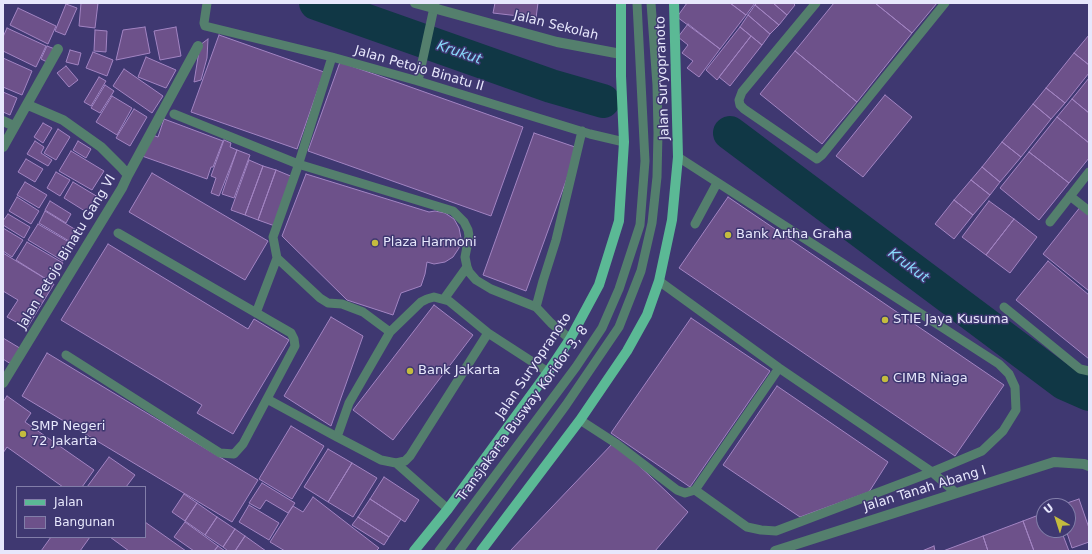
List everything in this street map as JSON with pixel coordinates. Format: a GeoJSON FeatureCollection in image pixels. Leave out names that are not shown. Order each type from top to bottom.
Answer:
{"type":"FeatureCollection","features":[{"type":"Feature","properties":{"kind":"main road","name":"Jalan Suryopranoto"},"geometry":{"type":"LineString","coordinates":[[414,551],[448,509],[548,372],[570,339],[599,285],[619,221],[624,142],[622,121],[621,3]]}},
{"type":"Feature","properties":{"kind":"main road","name":"Jalan Suryopranoto"},"geometry":{"type":"LineString","coordinates":[[481,551],[580,420],[627,351],[647,315],[659,281],[672,220],[678,157],[674,3]]}},
{"type":"Feature","properties":{"kind":"street","name":"Jalan Sekolah"},"geometry":{"type":"LineString","coordinates":[[415,3],[557,42],[622,54]]}},
{"type":"Feature","properties":{"kind":"street","name":"Jalan Petojo Binatu Gang VI"},"geometry":{"type":"LineString","coordinates":[[3,383],[122,188],[198,46]]}},
{"type":"Feature","properties":{"kind":"street"},"geometry":{"type":"LineString","coordinates":[[3,147],[14,126],[28,105],[58,49]]}},
{"type":"Feature","properties":{"kind":"street","name":"Jalan Petojo Binatu Gang VI"},"geometry":{"type":"LineString","coordinates":[[28,105],[63,120],[102,147],[128,175]]}},
{"type":"Feature","properties":{"kind":"street"},"geometry":{"type":"LineString","coordinates":[[3,121],[14,126]]}},
{"type":"Feature","properties":{"kind":"street","name":"Jalan Tanah Abang I"},"geometry":{"type":"LineString","coordinates":[[775,551],[1054,462],[1087,462]]}},
{"type":"Feature","properties":{"kind":"lane","name":"Transjakarta Busway Koridor 3, 8"},"geometry":{"type":"LineString","coordinates":[[439,551],[576,367],[602,328],[619,289],[640,225],[645,161],[637,3]]}},
{"type":"Feature","properties":{"kind":"lane","name":"Transjakarta Busway Koridor 3, 8"},"geometry":{"type":"LineString","coordinates":[[459,551],[566,405],[619,327],[641,271],[652,223],[657,177],[657,93],[651,3]]}},
{"type":"Feature","properties":{"kind":"lane"},"geometry":{"type":"LineString","coordinates":[[816,3],[742,92],[739,100],[740,105],[744,109],[817,159],[822,155],[945,3]]}},
{"type":"Feature","properties":{"kind":"lane","name":"Jalan Petojo Binatu II"},"geometry":{"type":"LineString","coordinates":[[206,7],[205,26],[419,78],[582,131],[624,142]]}},
{"type":"Feature","properties":{"kind":"lane"},"geometry":{"type":"LineString","coordinates":[[419,78],[434,7]]}},
{"type":"Feature","properties":{"kind":"lane"},"geometry":{"type":"LineString","coordinates":[[256,312],[277,258],[274,237],[332,57]]}},
{"type":"Feature","properties":{"kind":"lane"},"geometry":{"type":"LineString","coordinates":[[174,114],[298,164],[453,211],[464,222],[468,230],[469,236],[465,257],[469,272],[476,280],[491,289],[536,308],[570,339]]}},
{"type":"Feature","properties":{"kind":"lane"},"geometry":{"type":"LineString","coordinates":[[536,308],[556,240],[582,131]]}},
{"type":"Feature","properties":{"kind":"lane"},"geometry":{"type":"LineString","coordinates":[[678,157],[999,364],[1009,374],[1015,387],[1016,410],[1003,431],[982,451],[932,472],[776,531],[747,527],[695,490]]}},
{"type":"Feature","properties":{"kind":"lane"},"geometry":{"type":"LineString","coordinates":[[1050,222],[1089,172]]}},
{"type":"Feature","properties":{"kind":"lane"},"geometry":{"type":"LineString","coordinates":[[695,224],[718,183]]}},
{"type":"Feature","properties":{"kind":"lane"},"geometry":{"type":"LineString","coordinates":[[1070,196],[1089,211]]}},
{"type":"Feature","properties":{"kind":"lane"},"geometry":{"type":"LineString","coordinates":[[66,355],[220,453],[234,454],[243,444],[294,346],[294,339],[291,333],[118,232]]}},
{"type":"Feature","properties":{"kind":"lane"},"geometry":{"type":"LineString","coordinates":[[277,258],[320,298],[328,303],[342,304],[363,312],[390,332]]}},
{"type":"Feature","properties":{"kind":"lane"},"geometry":{"type":"LineString","coordinates":[[444,298],[467,267]]}},
{"type":"Feature","properties":{"kind":"lane"},"geometry":{"type":"LineString","coordinates":[[659,281],[779,368],[932,472],[956,493]]}},
{"type":"Feature","properties":{"kind":"lane"},"geometry":{"type":"LineString","coordinates":[[337,437],[349,403],[390,332],[421,302],[434,297],[444,298],[449,301],[488,333],[548,372]]}},
{"type":"Feature","properties":{"kind":"lane"},"geometry":{"type":"LineString","coordinates":[[1004,307],[1080,369],[1089,371]]}},
{"type":"Feature","properties":{"kind":"lane"},"geometry":{"type":"LineString","coordinates":[[266,399],[381,460],[396,463],[405,461],[410,456],[488,333]]}},
{"type":"Feature","properties":{"kind":"lane"},"geometry":{"type":"LineString","coordinates":[[580,420],[617,444],[677,490],[685,493],[695,490],[779,368]]}},
{"type":"Feature","properties":{"kind":"lane"},"geometry":{"type":"LineString","coordinates":[[396,463],[448,509]]}},
{"type":"Feature","properties":{"kind":"building"},"geometry":{"type":"Polygon","coordinates":[[[81,3],[98,3],[95,28],[79,26],[81,3]]]}},
{"type":"Feature","properties":{"kind":"building"},"geometry":{"type":"Polygon","coordinates":[[[495,3],[538,3],[536,18],[493,13],[495,3]]]}},
{"type":"Feature","properties":{"kind":"building"},"geometry":{"type":"Polygon","coordinates":[[[687,3],[730,3],[746,15],[720,49],[677,17],[687,3]]]}},
{"type":"Feature","properties":{"kind":"building"},"geometry":{"type":"Polygon","coordinates":[[[730,3],[755,3],[746,15],[730,3]]]}},
{"type":"Feature","properties":{"kind":"building"},"geometry":{"type":"Polygon","coordinates":[[[757,3],[773,3],[787,15],[779,25],[755,5],[757,3]]]}},
{"type":"Feature","properties":{"kind":"building"},"geometry":{"type":"Polygon","coordinates":[[[773,3],[793,3],[795,5],[787,15],[773,3]]]}},
{"type":"Feature","properties":{"kind":"building"},"geometry":{"type":"Polygon","coordinates":[[[834,3],[875,3],[912,33],[857,102],[795,51],[834,3]]]}},
{"type":"Feature","properties":{"kind":"building"},"geometry":{"type":"Polygon","coordinates":[[[875,3],[937,3],[912,33],[875,3]]]}},
{"type":"Feature","properties":{"kind":"building"},"geometry":{"type":"Polygon","coordinates":[[[66,4],[77,8],[65,35],[55,31],[66,4]]]}},
{"type":"Feature","properties":{"kind":"building"},"geometry":{"type":"Polygon","coordinates":[[[755,5],[779,25],[770,34],[748,15],[755,5]]]}},
{"type":"Feature","properties":{"kind":"building"},"geometry":{"type":"Polygon","coordinates":[[[18,8],[56,26],[48,44],[10,25],[18,8]]]}},
{"type":"Feature","properties":{"kind":"building"},"geometry":{"type":"Polygon","coordinates":[[[748,15],[770,34],[762,45],[740,27],[748,15]]]}},
{"type":"Feature","properties":{"kind":"building"},"geometry":{"type":"Polygon","coordinates":[[[688,24],[720,49],[699,77],[687,68],[693,61],[682,53],[688,45],[678,37],[688,24]]]}},
{"type":"Feature","properties":{"kind":"building"},"geometry":{"type":"Polygon","coordinates":[[[145,27],[150,53],[116,60],[123,30],[145,27]]]}},
{"type":"Feature","properties":{"kind":"building"},"geometry":{"type":"Polygon","coordinates":[[[176,27],[181,56],[160,60],[154,31],[176,27]]]}},
{"type":"Feature","properties":{"kind":"building"},"geometry":{"type":"Polygon","coordinates":[[[740,27],[751,36],[717,80],[706,70],[740,27]]]}},
{"type":"Feature","properties":{"kind":"building"},"geometry":{"type":"Polygon","coordinates":[[[7,28],[46,46],[36,67],[3,51],[3,37],[7,28]]]}},
{"type":"Feature","properties":{"kind":"building"},"geometry":{"type":"Polygon","coordinates":[[[95,30],[107,31],[106,52],[94,51],[95,30]]]}},
{"type":"Feature","properties":{"kind":"building"},"geometry":{"type":"Polygon","coordinates":[[[219,35],[324,72],[297,149],[191,112],[219,35]]]}},
{"type":"Feature","properties":{"kind":"building"},"geometry":{"type":"Polygon","coordinates":[[[1089,35],[1089,65],[1074,53],[1089,35]]]}},
{"type":"Feature","properties":{"kind":"building"},"geometry":{"type":"Polygon","coordinates":[[[751,36],[762,45],[730,86],[719,77],[751,36]]]}},
{"type":"Feature","properties":{"kind":"building"},"geometry":{"type":"Polygon","coordinates":[[[208,39],[207,58],[201,80],[194,82],[200,45],[208,39]]]}},
{"type":"Feature","properties":{"kind":"building"},"geometry":{"type":"Polygon","coordinates":[[[47,46],[55,49],[49,63],[41,59],[47,46]]]}},
{"type":"Feature","properties":{"kind":"building"},"geometry":{"type":"Polygon","coordinates":[[[70,50],[81,53],[78,65],[66,62],[70,50]]]}},
{"type":"Feature","properties":{"kind":"building"},"geometry":{"type":"Polygon","coordinates":[[[795,51],[857,102],[822,144],[760,94],[795,51]]]}},
{"type":"Feature","properties":{"kind":"building"},"geometry":{"type":"Polygon","coordinates":[[[93,52],[113,60],[107,76],[86,68],[93,52]]]}},
{"type":"Feature","properties":{"kind":"building"},"geometry":{"type":"Polygon","coordinates":[[[1074,53],[1089,65],[1089,73],[1065,103],[1046,88],[1074,53]]]}},
{"type":"Feature","properties":{"kind":"building"},"geometry":{"type":"Polygon","coordinates":[[[146,57],[176,70],[166,88],[138,77],[146,57]]]}},
{"type":"Feature","properties":{"kind":"building"},"geometry":{"type":"Polygon","coordinates":[[[3,58],[32,71],[22,95],[3,87],[3,58]]]}},
{"type":"Feature","properties":{"kind":"building"},"geometry":{"type":"Polygon","coordinates":[[[340,62],[523,127],[491,216],[308,151],[340,62]]]}},
{"type":"Feature","properties":{"kind":"building"},"geometry":{"type":"Polygon","coordinates":[[[66,66],[78,80],[69,87],[57,73],[66,66]]]}},
{"type":"Feature","properties":{"kind":"building"},"geometry":{"type":"Polygon","coordinates":[[[124,69],[163,96],[152,113],[113,86],[124,69]]]}},
{"type":"Feature","properties":{"kind":"building"},"geometry":{"type":"Polygon","coordinates":[[[99,77],[106,81],[91,106],[84,102],[99,77]]]}},
{"type":"Feature","properties":{"kind":"building"},"geometry":{"type":"Polygon","coordinates":[[[1089,78],[1089,113],[1072,99],[1089,78]]]}},
{"type":"Feature","properties":{"kind":"building"},"geometry":{"type":"Polygon","coordinates":[[[105,85],[114,91],[100,113],[91,108],[105,85]]]}},
{"type":"Feature","properties":{"kind":"building"},"geometry":{"type":"Polygon","coordinates":[[[1046,88],[1065,103],[1051,119],[1033,104],[1046,88]]]}},
{"type":"Feature","properties":{"kind":"building"},"geometry":{"type":"Polygon","coordinates":[[[3,92],[17,98],[10,115],[3,112],[3,92]]]}},
{"type":"Feature","properties":{"kind":"building"},"geometry":{"type":"Polygon","coordinates":[[[885,95],[912,117],[863,177],[836,156],[885,95]]]}},
{"type":"Feature","properties":{"kind":"building"},"geometry":{"type":"Polygon","coordinates":[[[112,96],[132,108],[117,135],[96,122],[112,96]]]}},
{"type":"Feature","properties":{"kind":"building"},"geometry":{"type":"Polygon","coordinates":[[[1072,99],[1089,113],[1089,143],[1057,117],[1072,99]]]}},
{"type":"Feature","properties":{"kind":"building"},"geometry":{"type":"Polygon","coordinates":[[[1033,104],[1051,119],[1021,157],[1002,142],[1033,104]]]}},
{"type":"Feature","properties":{"kind":"building"},"geometry":{"type":"Polygon","coordinates":[[[134,109],[147,117],[130,146],[116,138],[134,109]]]}},
{"type":"Feature","properties":{"kind":"building"},"geometry":{"type":"Polygon","coordinates":[[[1057,117],[1089,143],[1089,158],[1069,183],[1029,152],[1057,117]]]}},
{"type":"Feature","properties":{"kind":"building"},"geometry":{"type":"Polygon","coordinates":[[[164,119],[223,141],[207,179],[142,156],[150,134],[158,137],[164,119]]]}},
{"type":"Feature","properties":{"kind":"building"},"geometry":{"type":"Polygon","coordinates":[[[43,123],[52,128],[43,143],[34,137],[43,123]]]}},
{"type":"Feature","properties":{"kind":"building"},"geometry":{"type":"Polygon","coordinates":[[[58,129],[70,137],[56,160],[44,153],[58,129]]]}},
{"type":"Feature","properties":{"kind":"building"},"geometry":{"type":"Polygon","coordinates":[[[534,133],[578,148],[526,291],[483,275],[534,133]]]}},
{"type":"Feature","properties":{"kind":"building"},"geometry":{"type":"Polygon","coordinates":[[[224,140],[231,143],[230,147],[237,150],[219,196],[211,193],[216,178],[211,176],[224,140]]]}},
{"type":"Feature","properties":{"kind":"building"},"geometry":{"type":"Polygon","coordinates":[[[35,141],[44,147],[41,153],[52,160],[48,166],[27,154],[35,141]]]}},
{"type":"Feature","properties":{"kind":"building"},"geometry":{"type":"Polygon","coordinates":[[[78,141],[91,149],[86,158],[73,150],[78,141]]]}},
{"type":"Feature","properties":{"kind":"building"},"geometry":{"type":"Polygon","coordinates":[[[1002,142],[1021,157],[1000,182],[982,167],[1002,142]]]}},
{"type":"Feature","properties":{"kind":"building"},"geometry":{"type":"Polygon","coordinates":[[[237,150],[250,155],[234,198],[222,194],[237,150]]]}},
{"type":"Feature","properties":{"kind":"building"},"geometry":{"type":"Polygon","coordinates":[[[71,151],[104,171],[92,190],[59,171],[71,151]]]}},
{"type":"Feature","properties":{"kind":"building"},"geometry":{"type":"Polygon","coordinates":[[[1029,152],[1069,183],[1039,220],[1000,188],[1029,152]]]}},
{"type":"Feature","properties":{"kind":"building"},"geometry":{"type":"Polygon","coordinates":[[[26,159],[43,169],[35,182],[18,172],[26,159]]]}},
{"type":"Feature","properties":{"kind":"building"},"geometry":{"type":"Polygon","coordinates":[[[249,160],[263,166],[245,215],[231,210],[249,160]]]}},
{"type":"Feature","properties":{"kind":"building"},"geometry":{"type":"Polygon","coordinates":[[[263,166],[276,170],[258,220],[245,215],[263,166]]]}},
{"type":"Feature","properties":{"kind":"building"},"geometry":{"type":"Polygon","coordinates":[[[982,167],[1000,182],[990,195],[971,180],[982,167]]]}},
{"type":"Feature","properties":{"kind":"building"},"geometry":{"type":"Polygon","coordinates":[[[276,170],[293,177],[275,226],[258,220],[276,170]]]}},
{"type":"Feature","properties":{"kind":"building"},"geometry":{"type":"Polygon","coordinates":[[[56,172],[70,180],[60,196],[47,188],[56,172]]]}},
{"type":"Feature","properties":{"kind":"building"},"geometry":{"type":"Polygon","coordinates":[[[152,173],[268,241],[245,280],[129,212],[152,173]]]}},
{"type":"Feature","properties":{"kind":"building","name":"Plaza Harmoni"},"geometry":{"type":"Polygon","coordinates":[[[306,174],[429,212],[435,211],[445,213],[454,219],[459,228],[461,238],[459,248],[453,257],[445,262],[434,264],[427,262],[421,286],[401,293],[393,315],[347,300],[282,236],[306,174]]]}},
{"type":"Feature","properties":{"kind":"building"},"geometry":{"type":"Polygon","coordinates":[[[971,180],[990,195],[973,215],[954,200],[971,180]]]}},
{"type":"Feature","properties":{"kind":"building"},"geometry":{"type":"Polygon","coordinates":[[[25,182],[47,195],[39,208],[17,195],[25,182]]]}},
{"type":"Feature","properties":{"kind":"building"},"geometry":{"type":"Polygon","coordinates":[[[73,182],[98,197],[88,213],[64,198],[73,182]]]}},
{"type":"Feature","properties":{"kind":"building"},"geometry":{"type":"Polygon","coordinates":[[[17,197],[39,211],[31,224],[9,211],[17,197]]]}},
{"type":"Feature","properties":{"kind":"building"},"geometry":{"type":"Polygon","coordinates":[[[728,197],[1004,385],[955,456],[679,268],[728,197]]]}},
{"type":"Feature","properties":{"kind":"building"},"geometry":{"type":"Polygon","coordinates":[[[954,200],[973,215],[954,239],[935,224],[954,200]]]}},
{"type":"Feature","properties":{"kind":"building"},"geometry":{"type":"Polygon","coordinates":[[[50,201],[71,214],[66,223],[45,210],[50,201]]]}},
{"type":"Feature","properties":{"kind":"building"},"geometry":{"type":"Polygon","coordinates":[[[989,201],[1014,219],[986,255],[962,237],[989,201]]]}},
{"type":"Feature","properties":{"kind":"building"},"geometry":{"type":"Polygon","coordinates":[[[1081,206],[1089,213],[1089,291],[1043,254],[1081,206]]]}},
{"type":"Feature","properties":{"kind":"building"},"geometry":{"type":"Polygon","coordinates":[[[45,211],[81,233],[74,244],[39,223],[45,211]]]}},
{"type":"Feature","properties":{"kind":"building"},"geometry":{"type":"Polygon","coordinates":[[[8,214],[30,227],[24,238],[3,225],[3,221],[8,214]]]}},
{"type":"Feature","properties":{"kind":"building"},"geometry":{"type":"Polygon","coordinates":[[[1014,219],[1037,237],[1010,273],[986,255],[1014,219]]]}},
{"type":"Feature","properties":{"kind":"building"},"geometry":{"type":"Polygon","coordinates":[[[38,224],[74,245],[63,261],[28,240],[38,224]]]}},
{"type":"Feature","properties":{"kind":"building"},"geometry":{"type":"Polygon","coordinates":[[[3,228],[23,240],[12,257],[3,251],[3,228]]]}},
{"type":"Feature","properties":{"kind":"building"},"geometry":{"type":"Polygon","coordinates":[[[27,242],[63,263],[51,282],[16,260],[27,242]]]}},
{"type":"Feature","properties":{"kind":"building"},"geometry":{"type":"Polygon","coordinates":[[[108,244],[248,329],[254,319],[289,340],[233,434],[197,413],[202,405],[61,320],[108,244]]]}},
{"type":"Feature","properties":{"kind":"building"},"geometry":{"type":"Polygon","coordinates":[[[3,253],[54,284],[27,328],[7,317],[18,300],[3,291],[3,253]]]}},
{"type":"Feature","properties":{"kind":"building"},"geometry":{"type":"Polygon","coordinates":[[[1048,261],[1089,295],[1089,359],[1016,300],[1048,261]]]}},
{"type":"Feature","properties":{"kind":"building"},"geometry":{"type":"Polygon","coordinates":[[[434,305],[473,335],[393,440],[353,410],[434,305]]]}},
{"type":"Feature","properties":{"kind":"building"},"geometry":{"type":"Polygon","coordinates":[[[331,317],[363,336],[331,426],[284,396],[331,317]]]}},
{"type":"Feature","properties":{"kind":"building"},"geometry":{"type":"Polygon","coordinates":[[[691,318],[770,371],[690,487],[611,433],[691,318]]]}},
{"type":"Feature","properties":{"kind":"building"},"geometry":{"type":"Polygon","coordinates":[[[3,338],[23,350],[14,366],[3,359],[3,338]]]}},
{"type":"Feature","properties":{"kind":"building"},"geometry":{"type":"Polygon","coordinates":[[[47,353],[258,480],[232,522],[22,396],[47,353]]]}},
{"type":"Feature","properties":{"kind":"building"},"geometry":{"type":"Polygon","coordinates":[[[777,386],[888,462],[869,492],[800,517],[723,465],[777,386]]]}},
{"type":"Feature","properties":{"kind":"building","name":"SMP Negeri 72 Jakarta"},"geometry":{"type":"Polygon","coordinates":[[[7,396],[31,413],[25,422],[94,470],[83,486],[62,486],[7,447],[3,453],[3,402],[7,396]]]}},
{"type":"Feature","properties":{"kind":"building"},"geometry":{"type":"Polygon","coordinates":[[[291,426],[324,446],[292,499],[259,479],[291,426]]]}},
{"type":"Feature","properties":{"kind":"building"},"geometry":{"type":"Polygon","coordinates":[[[614,442],[688,512],[655,551],[510,551],[614,442]]]}},
{"type":"Feature","properties":{"kind":"building"},"geometry":{"type":"Polygon","coordinates":[[[328,449],[352,463],[328,502],[304,487],[328,449]]]}},
{"type":"Feature","properties":{"kind":"building"},"geometry":{"type":"Polygon","coordinates":[[[109,457],[135,475],[127,486],[88,486],[109,457]]]}},
{"type":"Feature","properties":{"kind":"building"},"geometry":{"type":"Polygon","coordinates":[[[352,463],[377,478],[353,517],[328,502],[352,463]]]}},
{"type":"Feature","properties":{"kind":"building"},"geometry":{"type":"Polygon","coordinates":[[[384,477],[419,500],[405,522],[370,499],[384,477]]]}},
{"type":"Feature","properties":{"kind":"building"},"geometry":{"type":"Polygon","coordinates":[[[262,483],[295,503],[288,513],[266,500],[260,509],[249,503],[262,483]]]}},
{"type":"Feature","properties":{"kind":"building"},"geometry":{"type":"Polygon","coordinates":[[[184,494],[197,503],[185,521],[172,512],[184,494]]]}},
{"type":"Feature","properties":{"kind":"building"},"geometry":{"type":"Polygon","coordinates":[[[313,497],[379,548],[376,551],[285,551],[270,542],[293,506],[303,512],[313,497]]]}},
{"type":"Feature","properties":{"kind":"building"},"geometry":{"type":"Polygon","coordinates":[[[370,499],[401,519],[389,537],[358,517],[370,499]]]}},
{"type":"Feature","properties":{"kind":"building"},"geometry":{"type":"Polygon","coordinates":[[[1079,499],[1089,528],[1089,542],[1072,548],[1069,538],[1076,538],[1076,500],[1079,499]]]}},
{"type":"Feature","properties":{"kind":"building"},"geometry":{"type":"Polygon","coordinates":[[[197,503],[217,517],[205,535],[185,521],[197,503]]]}},
{"type":"Feature","properties":{"kind":"building"},"geometry":{"type":"Polygon","coordinates":[[[249,505],[279,523],[269,540],[239,522],[249,505]]]}},
{"type":"Feature","properties":{"kind":"building"},"geometry":{"type":"Polygon","coordinates":[[[1036,516],[1036,538],[1064,538],[1069,551],[1034,551],[1023,521],[1036,516]]]}},
{"type":"Feature","properties":{"kind":"building"},"geometry":{"type":"Polygon","coordinates":[[[217,517],[235,529],[223,547],[205,535],[217,517]]]}},
{"type":"Feature","properties":{"kind":"building"},"geometry":{"type":"Polygon","coordinates":[[[358,517],[389,537],[384,545],[352,525],[358,517]]]}},
{"type":"Feature","properties":{"kind":"building"},"geometry":{"type":"Polygon","coordinates":[[[1023,521],[1034,551],[988,551],[983,536],[1023,521]]]}},
{"type":"Feature","properties":{"kind":"building"},"geometry":{"type":"Polygon","coordinates":[[[185,522],[218,546],[214,551],[194,551],[174,537],[185,522]]]}},
{"type":"Feature","properties":{"kind":"building"},"geometry":{"type":"Polygon","coordinates":[[[146,523],[186,551],[129,551],[111,538],[146,538],[146,523]]]}},
{"type":"Feature","properties":{"kind":"building"},"geometry":{"type":"Polygon","coordinates":[[[235,529],[245,536],[235,551],[228,551],[223,547],[235,529]]]}},
{"type":"Feature","properties":{"kind":"building"},"geometry":{"type":"Polygon","coordinates":[[[245,536],[266,551],[235,551],[245,536]]]}},
{"type":"Feature","properties":{"kind":"building"},"geometry":{"type":"Polygon","coordinates":[[[983,536],[988,551],[943,551],[983,536]]]}},
{"type":"Feature","properties":{"kind":"building"},"geometry":{"type":"Polygon","coordinates":[[[50,538],[89,538],[80,551],[41,551],[50,538]]]}},
{"type":"Feature","properties":{"kind":"building"},"geometry":{"type":"Polygon","coordinates":[[[218,546],[225,551],[214,551],[218,546]]]}},
{"type":"Feature","properties":{"kind":"building"},"geometry":{"type":"Polygon","coordinates":[[[934,546],[935,551],[922,551],[934,546]]]}},
{"type":"Feature","properties":{"kind":"waterway","name":"Krukut"},"geometry":{"type":"LineString","coordinates":[[316,3],[551,86],[603,101]]}},
{"type":"Feature","properties":{"kind":"waterway","name":"Krukut"},"geometry":{"type":"LineString","coordinates":[[730,133],[1064,383],[1089,394]]}},
{"type":"Feature","properties":{"kind":"place","name":"Bank Artha Graha"},"geometry":{"type":"Point","coordinates":[728,235]}},
{"type":"Feature","properties":{"kind":"place","name":"Plaza Harmoni"},"geometry":{"type":"Point","coordinates":[375,243]}},
{"type":"Feature","properties":{"kind":"place","name":"STIE Jaya Kusuma"},"geometry":{"type":"Point","coordinates":[885,320]}},
{"type":"Feature","properties":{"kind":"place","name":"Bank Jakarta"},"geometry":{"type":"Point","coordinates":[410,371]}},
{"type":"Feature","properties":{"kind":"place","name":"CIMB Niaga"},"geometry":{"type":"Point","coordinates":[885,379]}},
{"type":"Feature","properties":{"kind":"place","name":"SMP Negeri 72 Jakarta"},"geometry":{"type":"Point","coordinates":[23,434]}}]}
